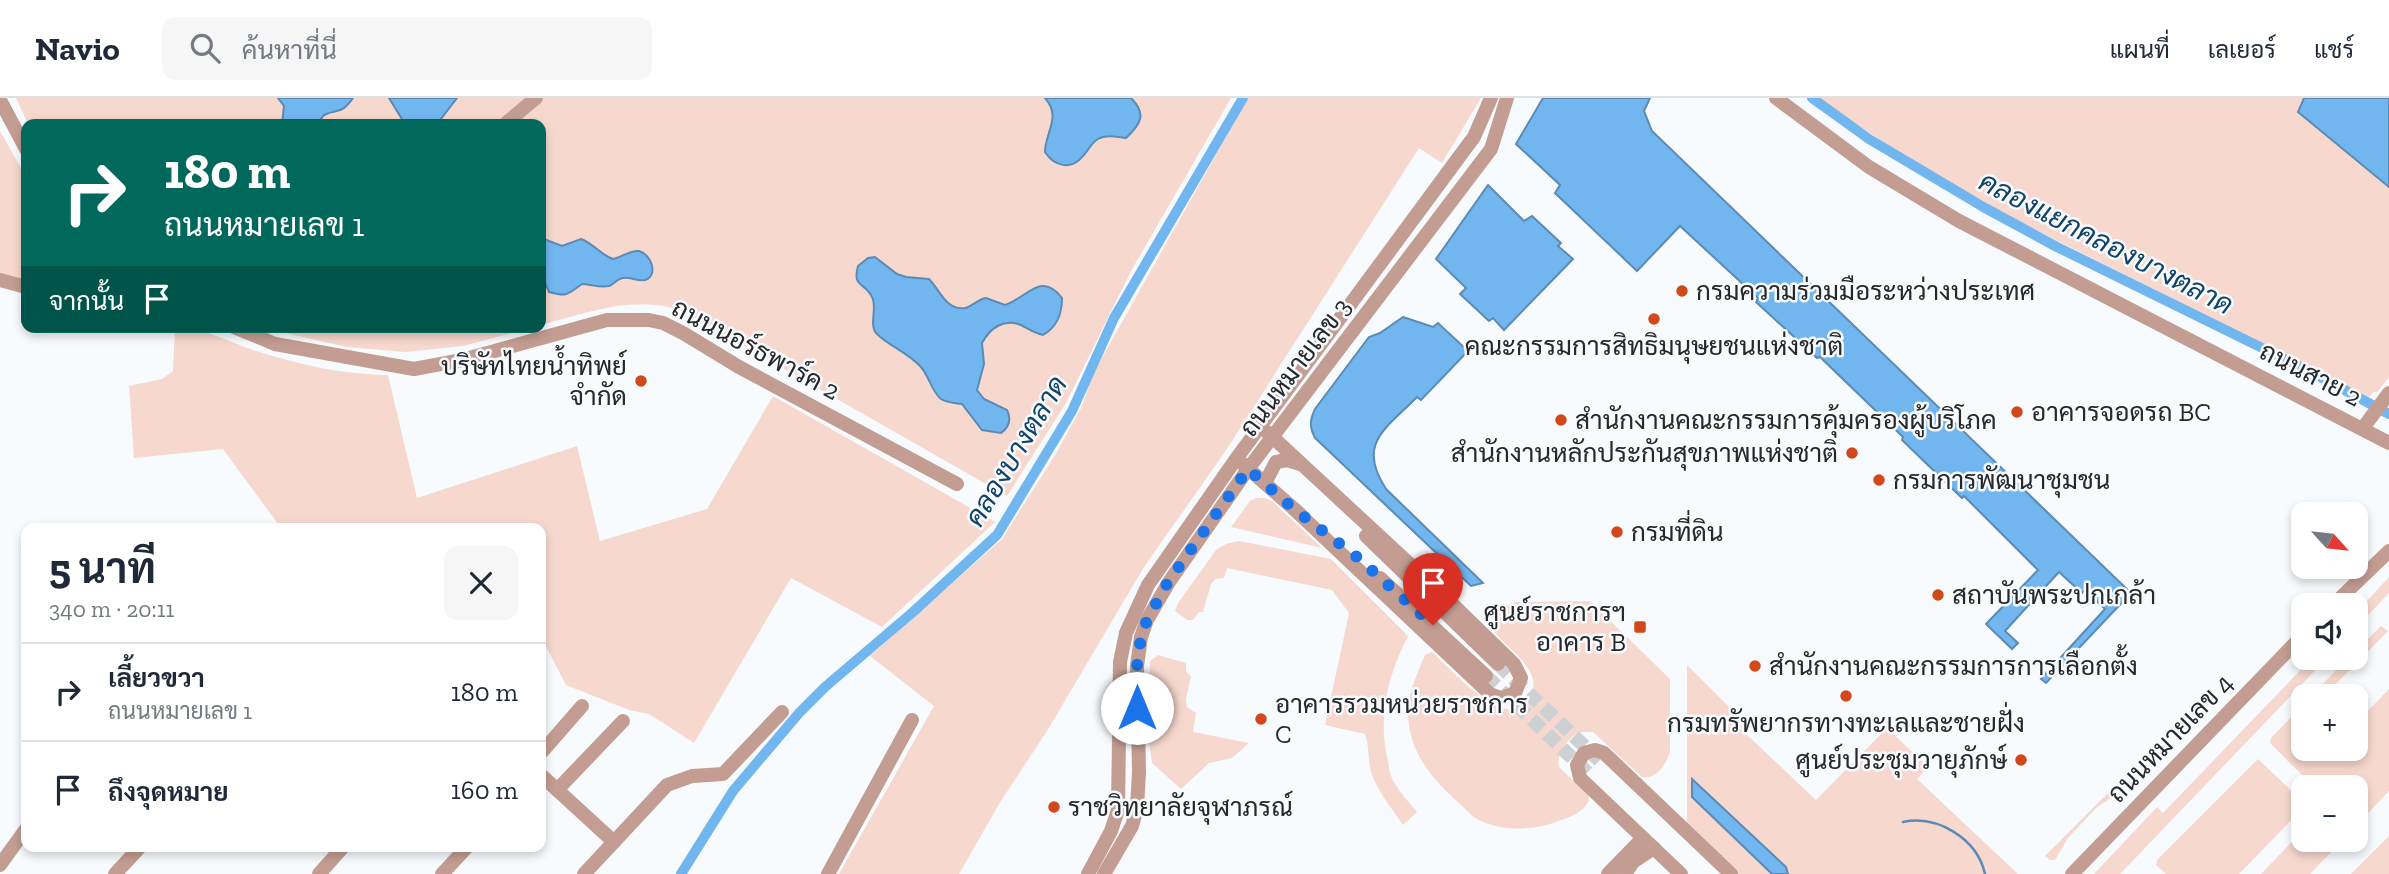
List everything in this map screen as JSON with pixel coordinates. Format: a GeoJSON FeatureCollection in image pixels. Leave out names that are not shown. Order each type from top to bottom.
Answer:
{"type":"FeatureCollection","features":[{"type":"Feature","properties":{"kind":"street"},"geometry":{"type":"LineString","coordinates":[[511,119],[536,98]]}},
{"type":"Feature","properties":{"kind":"street","name":"ถนนหมายเลข 3"},"geometry":{"type":"LineString","coordinates":[[1088,874],[1111,831],[1118,810],[1120,662],[1126,633],[1148,585],[1236,459],[1465,149],[1474,136],[1491,98]]}},
{"type":"Feature","properties":{"kind":"street","name":"ถนนหมายเลข 3"},"geometry":{"type":"LineString","coordinates":[[1104,874],[1132,826],[1137,808],[1137,666],[1141,637],[1147,620],[1168,582],[1248,469],[1491,149],[1507,98]]}},
{"type":"Feature","properties":{"kind":"street","name":"ถนนสาย 2"},"geometry":{"type":"LineString","coordinates":[[1776,98],[1869,167],[1959,221],[2389,443]]}},
{"type":"Feature","properties":{"kind":"street"},"geometry":{"type":"LineString","coordinates":[[0,100],[21,140]]}},
{"type":"Feature","properties":{"kind":"street"},"geometry":{"type":"LineString","coordinates":[[0,281],[21,286]]}},
{"type":"Feature","properties":{"kind":"street","name":"ถนนนอร์ธพาร์ค 2"},"geometry":{"type":"LineString","coordinates":[[248,333],[275,344],[414,369],[462,360],[607,320],[649,320],[663,323],[683,333],[739,367],[957,484]]}},
{"type":"Feature","properties":{"kind":"street"},"geometry":{"type":"LineString","coordinates":[[2362,428],[2382,401]]}},
{"type":"Feature","properties":{"kind":"street"},"geometry":{"type":"LineString","coordinates":[[1236,459],[1294,509],[1490,694],[1501,698],[1511,696],[1520,683],[1520,673],[1443,595],[1260,427]]}},
{"type":"Feature","properties":{"kind":"street"},"geometry":{"type":"LineString","coordinates":[[1265,483],[1276,461],[1287,460],[1304,466]]}},
{"type":"Feature","properties":{"kind":"street"},"geometry":{"type":"LineString","coordinates":[[1320,481],[1370,541],[1498,664]]}},
{"type":"Feature","properties":{"kind":"street"},"geometry":{"type":"LineString","coordinates":[[1294,509],[1357,557],[1486,677]]}},
{"type":"Feature","properties":{"kind":"street"},"geometry":{"type":"LineString","coordinates":[[2345,593],[2389,551]]}},
{"type":"Feature","properties":{"kind":"street","name":"ถนนหมายเลข 4"},"geometry":{"type":"LineString","coordinates":[[2072,874],[2291,647]]}},
{"type":"Feature","properties":{"kind":"street"},"geometry":{"type":"LineString","coordinates":[[546,747],[582,706]]}},
{"type":"Feature","properties":{"kind":"street"},"geometry":{"type":"LineString","coordinates":[[584,874],[667,785],[692,776],[723,774],[782,712]]}},
{"type":"Feature","properties":{"kind":"street"},"geometry":{"type":"LineString","coordinates":[[828,874],[912,720]]}},
{"type":"Feature","properties":{"kind":"street"},"geometry":{"type":"LineString","coordinates":[[557,790],[623,721]]}},
{"type":"Feature","properties":{"kind":"street"},"geometry":{"type":"LineString","coordinates":[[1681,874],[1578,774],[1578,761],[1590,750],[1604,753],[1731,874]]}},
{"type":"Feature","properties":{"kind":"street"},"geometry":{"type":"LineString","coordinates":[[1601,762],[1719,874]]}},
{"type":"Feature","properties":{"kind":"street"},"geometry":{"type":"LineString","coordinates":[[1589,774],[1694,874]]}},
{"type":"Feature","properties":{"kind":"street"},"geometry":{"type":"LineString","coordinates":[[546,780],[614,842]]}},
{"type":"Feature","properties":{"kind":"street"},"geometry":{"type":"LineString","coordinates":[[3,855],[21,835]]}},
{"type":"Feature","properties":{"kind":"street"},"geometry":{"type":"LineString","coordinates":[[1615,874],[1633,862],[1648,843]]}},
{"type":"Feature","properties":{"kind":"street"},"geometry":{"type":"LineString","coordinates":[[116,874],[136,852]]}},
{"type":"Feature","properties":{"kind":"street"},"geometry":{"type":"LineString","coordinates":[[319,874],[339,852]]}},
{"type":"Feature","properties":{"kind":"street"},"geometry":{"type":"LineString","coordinates":[[442,874],[462,852]]}},
{"type":"Feature","properties":{"kind":"shaded area"},"geometry":{"type":"Polygon","coordinates":[[[16,98],[1231,98],[1131,271],[1066,403],[1007,496],[681,310],[657,305],[625,305],[546,324],[546,119],[26,119],[16,98]]]}},
{"type":"Feature","properties":{"kind":"shaded area"},"geometry":{"type":"Polygon","coordinates":[[[1248,98],[1481,98],[1442,163],[1419,148],[1227,449],[1144,567],[959,874],[839,874],[934,706],[870,656],[1002,539],[1057,452],[1081,408],[1095,370],[1248,98]]]}},
{"type":"Feature","properties":{"kind":"shaded area"},"geometry":{"type":"Polygon","coordinates":[[[1817,98],[2304,98],[2298,112],[2389,187],[2389,377],[2377,392],[2369,397],[2012,218],[1923,168],[1817,98]]]}},
{"type":"Feature","properties":{"kind":"shaded area"},"geometry":{"type":"Polygon","coordinates":[[[0,131],[21,168],[21,280],[0,274],[0,131]]]}},
{"type":"Feature","properties":{"kind":"shaded area"},"geometry":{"type":"Polygon","coordinates":[[[175,333],[208,333],[253,350],[304,364],[336,371],[388,375],[417,498],[577,446],[600,541],[707,509],[773,396],[995,522],[882,627],[791,578],[694,743],[649,714],[629,710],[566,685],[546,647],[546,523],[277,523],[223,449],[134,458],[129,386],[162,379],[173,371],[175,333]]]}},
{"type":"Feature","properties":{"kind":"shaded area"},"geometry":{"type":"Polygon","coordinates":[[[286,333],[512,333],[463,346],[406,352],[346,347],[286,333]]]}},
{"type":"Feature","properties":{"kind":"shaded area"},"geometry":{"type":"Polygon","coordinates":[[[1256,498],[1272,501],[1322,548],[1231,527],[1250,501],[1256,498]]]}},
{"type":"Feature","properties":{"kind":"shaded area"},"geometry":{"type":"Polygon","coordinates":[[[1239,541],[1331,559],[1408,636],[1390,681],[1384,713],[1389,769],[1399,790],[1417,812],[1403,825],[1375,783],[1365,734],[1325,725],[1349,613],[1332,590],[1227,568],[1224,578],[1215,579],[1211,584],[1203,612],[1199,612],[1193,620],[1187,620],[1175,611],[1216,550],[1239,541]]]}},
{"type":"Feature","properties":{"kind":"shaded area"},"geometry":{"type":"Polygon","coordinates":[[[2389,577],[2389,593],[2368,615],[2368,600],[2389,577]]]}},
{"type":"Feature","properties":{"kind":"shaded area"},"geometry":{"type":"Polygon","coordinates":[[[1590,601],[1670,679],[1670,751],[1666,761],[1656,774],[1642,777],[1593,732],[1578,732],[1563,747],[1559,756],[1559,767],[1588,795],[1589,801],[1583,808],[1559,821],[1530,828],[1500,827],[1478,820],[1432,776],[1413,742],[1408,716],[1409,700],[1425,655],[1432,652],[1480,696],[1495,705],[1508,709],[1521,707],[1532,693],[1533,678],[1523,662],[1494,631],[1499,612],[1516,602],[1590,601]]]}},
{"type":"Feature","properties":{"kind":"shaded area"},"geometry":{"type":"Polygon","coordinates":[[[2381,626],[2388,631],[2368,651],[2368,639],[2381,626]]]}},
{"type":"Feature","properties":{"kind":"shaded area"},"geometry":{"type":"Polygon","coordinates":[[[1158,655],[1186,663],[1186,672],[1191,676],[1187,707],[1196,713],[1193,732],[1249,743],[1232,758],[1209,763],[1181,789],[1152,763],[1148,734],[1150,661],[1158,655]]]}},
{"type":"Feature","properties":{"kind":"shaded area"},"geometry":{"type":"Polygon","coordinates":[[[1687,665],[1746,724],[1742,730],[1816,800],[1887,728],[1928,767],[1917,779],[2018,874],[1736,874],[1687,826],[1687,665]]]}},
{"type":"Feature","properties":{"kind":"shaded area"},"geometry":{"type":"Polygon","coordinates":[[[2300,670],[2316,670],[2302,684],[2291,684],[2291,696],[2120,874],[2094,874],[2157,807],[2163,813],[2300,670]]]}},
{"type":"Feature","properties":{"kind":"shaded area"},"geometry":{"type":"Polygon","coordinates":[[[2336,670],[2350,670],[2336,684],[2323,684],[2336,670]]]}},
{"type":"Feature","properties":{"kind":"shaded area"},"geometry":{"type":"Polygon","coordinates":[[[2389,689],[2389,791],[2368,813],[2368,775],[2302,775],[2270,743],[2271,738],[2291,717],[2291,761],[2368,761],[2368,711],[2389,689]]]}},
{"type":"Feature","properties":{"kind":"shaded area"},"geometry":{"type":"Polygon","coordinates":[[[2258,759],[2291,790],[2291,820],[2239,874],[2166,874],[2156,865],[2157,860],[2258,759]]]}},
{"type":"Feature","properties":{"kind":"shaded area"},"geometry":{"type":"Polygon","coordinates":[[[2118,783],[2121,791],[2096,808],[2068,838],[2055,860],[2045,856],[2118,783]]]}},
{"type":"Feature","properties":{"kind":"shaded area"},"geometry":{"type":"Polygon","coordinates":[[[2389,836],[2389,874],[2351,874],[2389,836]]]}},
{"type":"Feature","properties":{"kind":"shaded area"},"geometry":{"type":"Polygon","coordinates":[[[2291,843],[2291,852],[2331,852],[2310,874],[2261,874],[2291,843]]]}},
{"type":"Feature","properties":{"kind":"water"},"geometry":{"type":"Polygon","coordinates":[[[278,98],[353,98],[343,109],[324,115],[321,119],[283,119],[284,106],[278,98]]]}},
{"type":"Feature","properties":{"kind":"water"},"geometry":{"type":"Polygon","coordinates":[[[389,98],[457,98],[441,119],[402,119],[389,98]]]}},
{"type":"Feature","properties":{"kind":"water"},"geometry":{"type":"Polygon","coordinates":[[[1045,98],[1131,98],[1139,109],[1140,119],[1126,138],[1101,137],[1078,161],[1063,165],[1053,161],[1045,152],[1052,112],[1045,98]]]}},
{"type":"Feature","properties":{"kind":"water"},"geometry":{"type":"Polygon","coordinates":[[[1543,98],[1650,98],[1644,111],[1652,131],[2131,593],[2046,683],[2041,679],[2105,609],[2085,590],[2082,593],[2059,572],[2005,631],[2018,643],[2012,649],[1986,624],[2038,570],[1820,357],[1817,358],[1756,302],[1758,298],[1680,226],[1637,271],[1555,193],[1560,185],[1516,144],[1543,98]]]}},
{"type":"Feature","properties":{"kind":"water"},"geometry":{"type":"Polygon","coordinates":[[[2304,98],[2389,98],[2389,187],[2298,112],[2304,98]]]}},
{"type":"Feature","properties":{"kind":"water"},"geometry":{"type":"Polygon","coordinates":[[[1488,185],[1524,221],[1532,216],[1561,243],[1558,246],[1573,259],[1504,330],[1493,318],[1489,321],[1460,294],[1466,288],[1436,259],[1488,185]]]}},
{"type":"Feature","properties":{"kind":"water"},"geometry":{"type":"Polygon","coordinates":[[[581,239],[613,259],[639,251],[647,256],[652,265],[652,274],[645,280],[623,278],[602,287],[582,284],[564,295],[549,292],[546,286],[546,240],[562,246],[581,239]]]}},
{"type":"Feature","properties":{"kind":"water"},"geometry":{"type":"Polygon","coordinates":[[[875,257],[897,274],[929,279],[948,303],[958,308],[968,307],[986,298],[1005,305],[1041,286],[1054,290],[1062,298],[1058,320],[1043,335],[1021,325],[1009,323],[993,329],[982,343],[984,364],[977,390],[984,399],[1007,410],[1009,423],[1001,433],[982,430],[962,404],[941,399],[921,367],[874,330],[874,301],[858,282],[857,273],[858,266],[868,258],[875,257]]]}},
{"type":"Feature","properties":{"kind":"water"},"geometry":{"type":"Polygon","coordinates":[[[1403,317],[1433,327],[1438,323],[1468,351],[1421,400],[1417,397],[1386,428],[1374,448],[1377,473],[1386,489],[1483,583],[1471,586],[1315,438],[1312,430],[1311,420],[1315,409],[1369,337],[1380,333],[1403,317]]]}},
{"type":"Feature","properties":{"kind":"water"},"geometry":{"type":"Polygon","coordinates":[[[1692,779],[1786,867],[1788,874],[1772,874],[1692,797],[1692,779]]]}},
{"type":"Feature","properties":{"kind":"waterway","name":"คลองบางตลาด"},"geometry":{"type":"LineString","coordinates":[[681,874],[733,791],[799,713],[997,535],[1072,411],[1114,318],[1243,98]]}},
{"type":"Feature","properties":{"kind":"waterway","name":"คลองแยกคลองบางตลาด"},"geometry":{"type":"LineString","coordinates":[[1812,98],[1869,139],[1985,208],[2389,414]]}},
{"type":"Feature","properties":{"kind":"waterway"},"geometry":{"type":"LineString","coordinates":[[1903,822],[1929,822],[1954,832],[1974,850],[1985,874]]}},
{"type":"Feature","properties":{"kind":"tunnel"},"geometry":{"type":"LineString","coordinates":[[1498,664],[1601,762]]}},
{"type":"Feature","properties":{"kind":"tunnel"},"geometry":{"type":"LineString","coordinates":[[1486,676],[1589,774]]}},
{"type":"Feature","properties":{"kind":"place","name":"กรมความร่วมมือระหว่างประเทศ"},"geometry":{"type":"Point","coordinates":[1682,291]}},
{"type":"Feature","properties":{"kind":"place","name":"คณะกรรมการสิทธิมนุษยชนแห่งชาติ"},"geometry":{"type":"Point","coordinates":[1654,319]}},
{"type":"Feature","properties":{"kind":"place","name":"บริษัทไทยน้ำทิพย์ จำกัด"},"geometry":{"type":"Point","coordinates":[641,381]}},
{"type":"Feature","properties":{"kind":"place","name":"อาคารจอดรถ BC"},"geometry":{"type":"Point","coordinates":[2017,412]}},
{"type":"Feature","properties":{"kind":"place","name":"สำนักงานคณะกรรมการคุ้มครองผู้บริโภค"},"geometry":{"type":"Point","coordinates":[1561,420]}},
{"type":"Feature","properties":{"kind":"place","name":"สำนักงานหลักประกันสุขภาพแห่งชาติ"},"geometry":{"type":"Point","coordinates":[1852,453]}},
{"type":"Feature","properties":{"kind":"place","name":"กรมการพัฒนาชุมชน"},"geometry":{"type":"Point","coordinates":[1879,480]}},
{"type":"Feature","properties":{"kind":"place","name":"กรมที่ดิน"},"geometry":{"type":"Point","coordinates":[1617,532]}},
{"type":"Feature","properties":{"kind":"place","name":"สถาบันพระปกเกล้า"},"geometry":{"type":"Point","coordinates":[1938,595]}},
{"type":"Feature","properties":{"kind":"place","name":"ศูนย์ราชการฯ อาคาร B"},"geometry":{"type":"Point","coordinates":[1640,627]}},
{"type":"Feature","properties":{"kind":"place","name":"สำนักงานคณะกรรมการการเลือกตั้ง"},"geometry":{"type":"Point","coordinates":[1755,666]}},
{"type":"Feature","properties":{"kind":"place","name":"กรมทรัพยากรทางทะเลและชายฝั่ง"},"geometry":{"type":"Point","coordinates":[1846,696]}},
{"type":"Feature","properties":{"kind":"place","name":"อาคารรวมหน่วยราชการ C"},"geometry":{"type":"Point","coordinates":[1261,719]}},
{"type":"Feature","properties":{"kind":"place","name":"ศูนย์ประชุมวายุภักษ์"},"geometry":{"type":"Point","coordinates":[2021,760]}},
{"type":"Feature","properties":{"kind":"place","name":"ราชวิทยาลัยจุฬาภรณ์"},"geometry":{"type":"Point","coordinates":[1054,807]}},
{"type":"Feature","properties":{"kind":"route"},"geometry":{"type":"LineString","coordinates":[[1137,708],[1137,666],[1141,637],[1147,620],[1168,582],[1248,469],[1294,509],[1357,557],[1433,625]]}}]}
